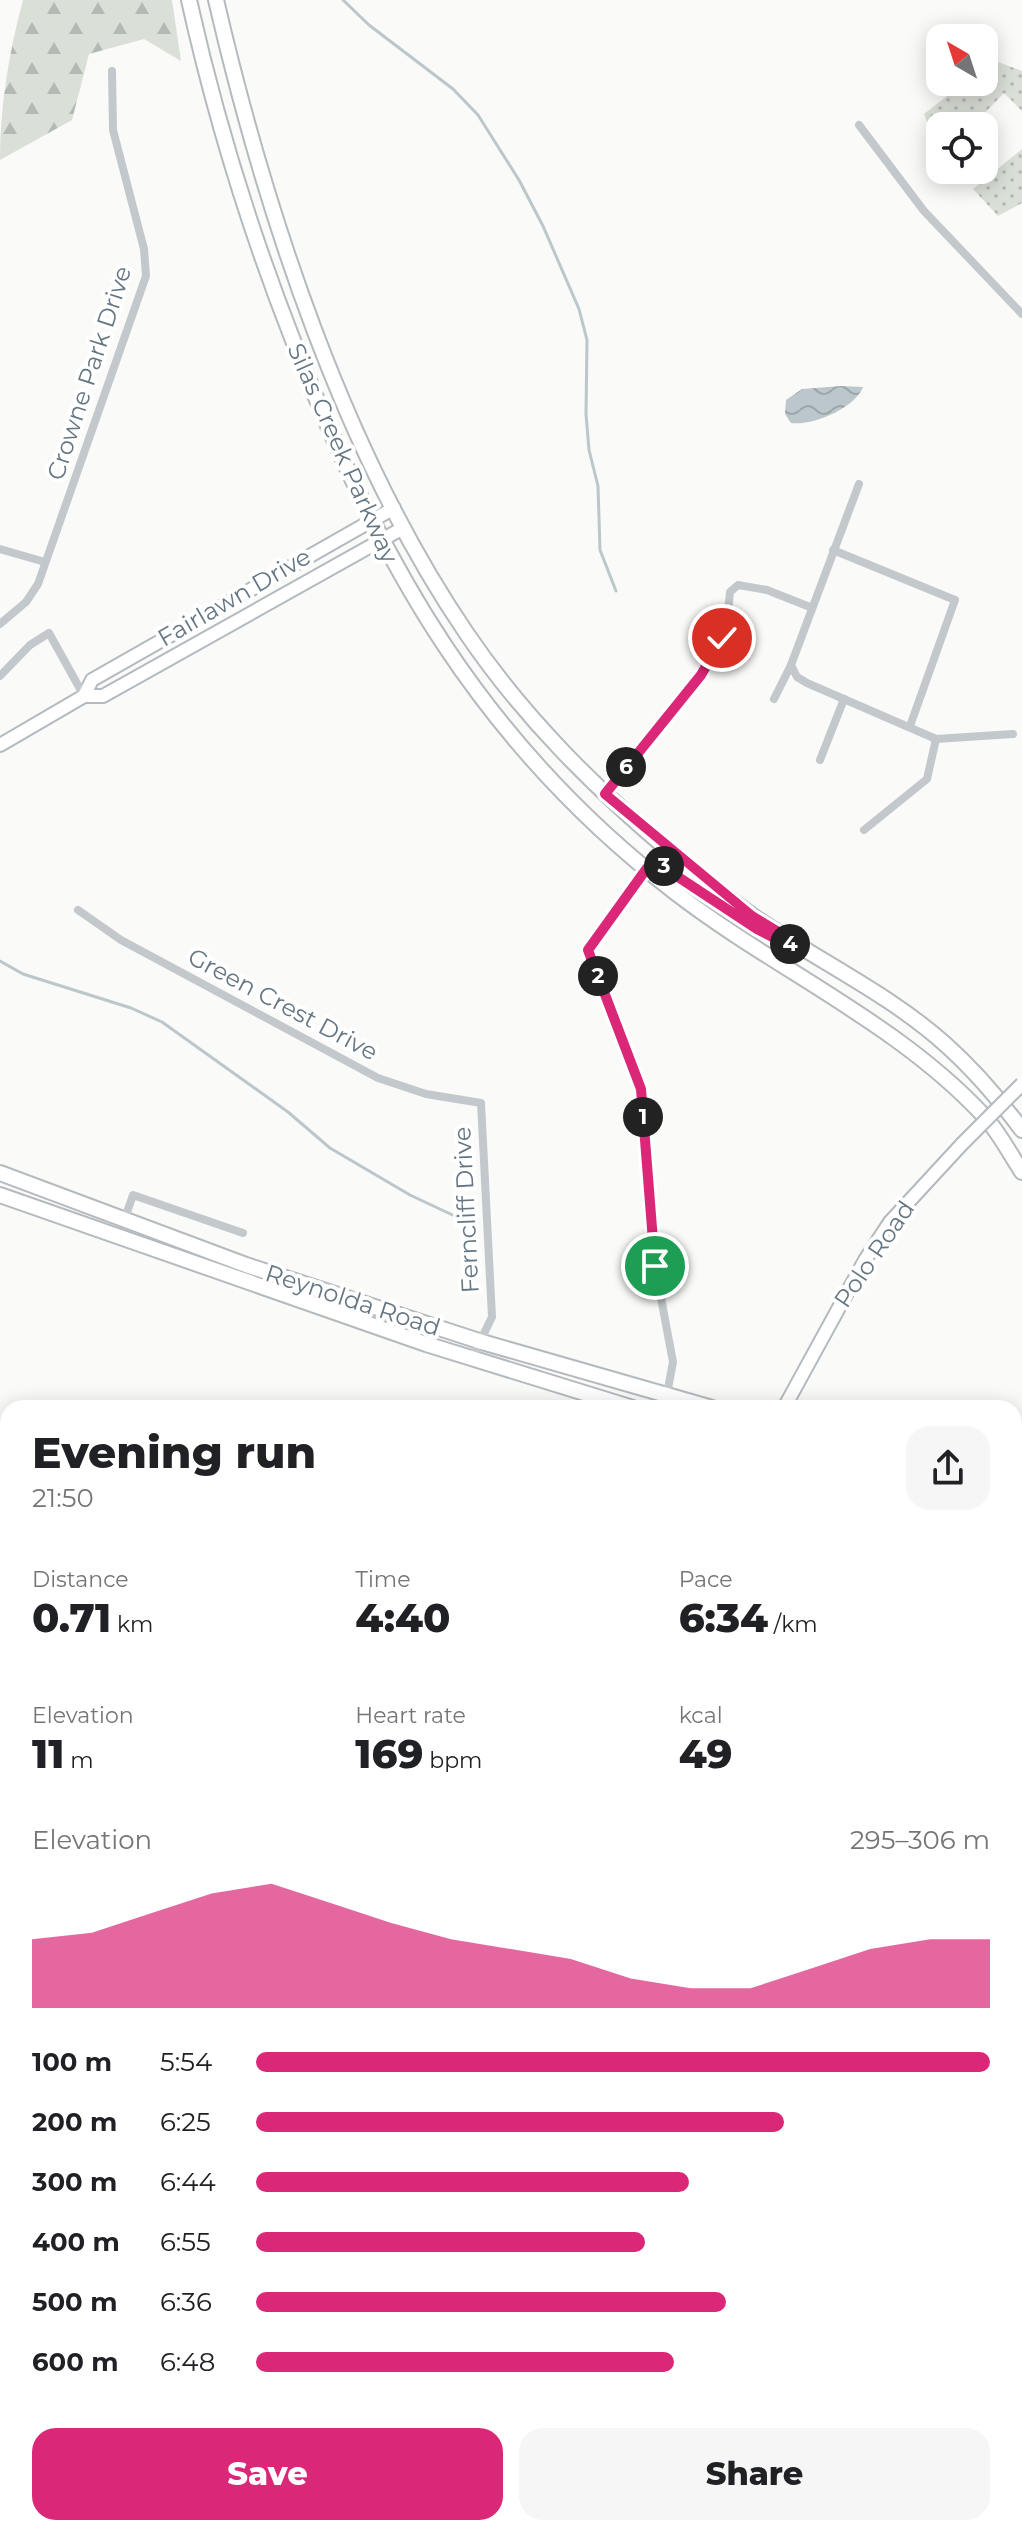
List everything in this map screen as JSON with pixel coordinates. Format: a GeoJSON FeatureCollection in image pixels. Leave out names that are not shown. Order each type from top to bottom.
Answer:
{"type":"FeatureCollection","features":[{"type":"Feature","properties":{"kind":"main road","name":"Silas Creek Parkway"},"geometry":{"type":"LineString","coordinates":[[189,0],[225,142],[264,264],[306,374],[369,521],[423,616],[498,719],[563,791],[676,893],[884,1031],[939,1073],[987,1119],[1022,1172]]}},
{"type":"Feature","properties":{"kind":"main road","name":"Silas Creek Parkway"},"geometry":{"type":"LineString","coordinates":[[216,0],[269,195],[302,291],[358,433],[403,528],[467,634],[506,687],[556,746],[605,794],[740,907],[880,996],[944,1043],[1004,1105],[1022,1130]]}},
{"type":"Feature","properties":{"kind":"main road"},"geometry":{"type":"LineString","coordinates":[[197,37],[223,30]]}},
{"type":"Feature","properties":{"kind":"main road","name":"Fairlawn Drive"},"geometry":{"type":"LineString","coordinates":[[84,696],[92,680],[394,508]]}},
{"type":"Feature","properties":{"kind":"main road","name":"Fairlawn Drive"},"geometry":{"type":"LineString","coordinates":[[0,745],[84,696],[103,696],[403,528]]}},
{"type":"Feature","properties":{"kind":"main road"},"geometry":{"type":"LineString","coordinates":[[647,868],[661,864],[757,929],[782,942],[803,947]]}},
{"type":"Feature","properties":{"kind":"main road","name":"Polo Road"},"geometry":{"type":"LineString","coordinates":[[789,1400],[884,1231],[962,1144],[1022,1084]]}},
{"type":"Feature","properties":{"kind":"main road","name":"Reynolda Road"},"geometry":{"type":"LineString","coordinates":[[0,1173],[246,1265],[482,1342],[686,1400]]}},
{"type":"Feature","properties":{"kind":"main road","name":"Reynolda Road"},"geometry":{"type":"LineString","coordinates":[[0,1195],[471,1359],[607,1400]]}},
{"type":"Feature","properties":{"kind":"street","name":"Crowne Park Drive"},"geometry":{"type":"LineString","coordinates":[[0,624],[32,595],[146,276],[144,249],[113,130],[112,71]]}},
{"type":"Feature","properties":{"kind":"street"},"geometry":{"type":"LineString","coordinates":[[859,125],[924,211],[1022,314]]}},
{"type":"Feature","properties":{"kind":"street"},"geometry":{"type":"LineString","coordinates":[[774,699],[791,665],[810,607],[859,484]]}},
{"type":"Feature","properties":{"kind":"street"},"geometry":{"type":"LineString","coordinates":[[0,549],[45,562]]}},
{"type":"Feature","properties":{"kind":"street"},"geometry":{"type":"LineString","coordinates":[[833,550],[955,600],[910,726]]}},
{"type":"Feature","properties":{"kind":"street"},"geometry":{"type":"LineString","coordinates":[[605,794],[706,667],[729,620],[730,592],[738,585],[767,590],[810,607]]}},
{"type":"Feature","properties":{"kind":"street"},"geometry":{"type":"LineString","coordinates":[[0,676],[30,645],[49,633],[84,696]]}},
{"type":"Feature","properties":{"kind":"street"},"geometry":{"type":"LineString","coordinates":[[791,665],[797,677],[807,683],[936,739],[1013,734]]}},
{"type":"Feature","properties":{"kind":"street"},"geometry":{"type":"LineString","coordinates":[[820,760],[844,699]]}},
{"type":"Feature","properties":{"kind":"street"},"geometry":{"type":"LineString","coordinates":[[864,830],[927,779],[936,739]]}},
{"type":"Feature","properties":{"kind":"street"},"geometry":{"type":"LineString","coordinates":[[647,868],[588,950],[641,1089],[655,1266],[673,1362],[667,1394]]}},
{"type":"Feature","properties":{"kind":"street","name":"Green Crest Drive"},"geometry":{"type":"LineString","coordinates":[[78,910],[121,940],[378,1078],[426,1094],[481,1103]]}},
{"type":"Feature","properties":{"kind":"street","name":"Ferncliff Drive"},"geometry":{"type":"LineString","coordinates":[[471,1359],[492,1317],[481,1103]]}},
{"type":"Feature","properties":{"kind":"street"},"geometry":{"type":"LineString","coordinates":[[125,1218],[133,1195],[243,1233]]}},
{"type":"Feature","properties":{"kind":"green space"},"geometry":{"type":"Polygon","coordinates":[[[23,0],[172,0],[181,61],[144,39],[89,54],[72,120],[0,160],[6,79],[23,0]]]}},
{"type":"Feature","properties":{"kind":"green space"},"geometry":{"type":"Polygon","coordinates":[[[998,62],[1022,71],[1022,111],[1004,93],[986,112],[927,112],[947,96],[998,96],[998,62]]]}},
{"type":"Feature","properties":{"kind":"green space"},"geometry":{"type":"Polygon","coordinates":[[[1022,149],[1022,203],[998,216],[973,189],[979,184],[998,184],[998,169],[1022,149]]]}},
{"type":"Feature","properties":{"kind":"water"},"geometry":{"type":"Polygon","coordinates":[[[863,387],[859,395],[843,408],[810,422],[791,423],[785,414],[786,400],[802,389],[863,387]]]}},
{"type":"Feature","properties":{"kind":"waterway"},"geometry":{"type":"LineString","coordinates":[[343,0],[369,25],[453,89],[478,115],[519,180],[543,226],[579,309],[587,340],[586,414],[589,450],[598,486],[600,550],[616,591]]}},
{"type":"Feature","properties":{"kind":"waterway"},"geometry":{"type":"LineString","coordinates":[[0,961],[23,974],[131,1008],[162,1022],[288,1112],[330,1148],[410,1195],[476,1226]]}},
{"type":"Feature","properties":{"kind":"route"},"geometry":{"type":"LineString","coordinates":[[655,1266],[641,1089],[588,950],[647,868],[657,863],[757,929],[782,942],[803,947],[752,916],[605,794],[701,675],[722,638]]}}]}
